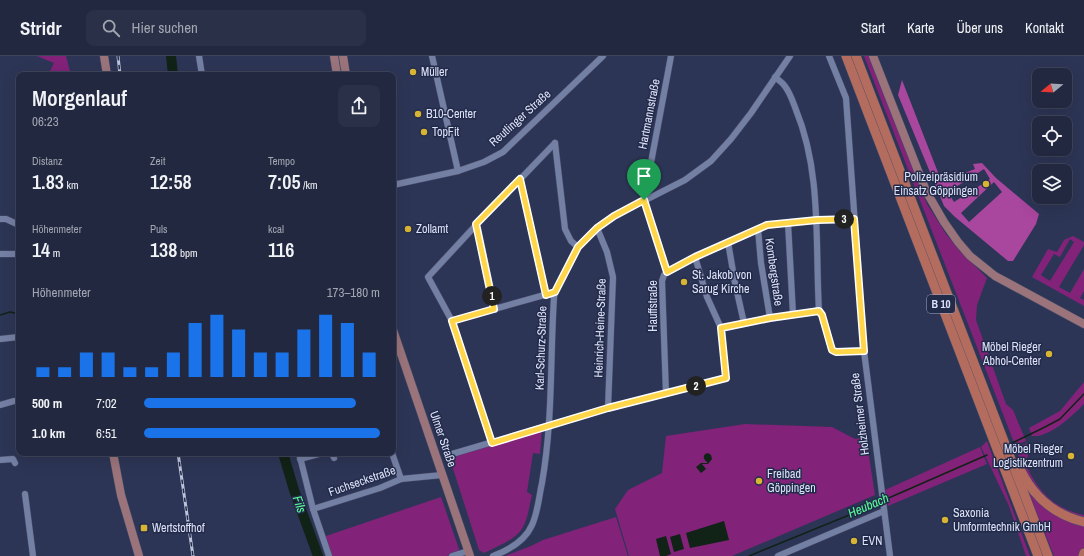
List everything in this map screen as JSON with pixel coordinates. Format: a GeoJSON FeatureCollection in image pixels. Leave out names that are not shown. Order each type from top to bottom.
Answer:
{"type":"FeatureCollection","features":[{"type":"Feature","properties":{"kind":"highway","name":"B 10"},"geometry":{"type":"LineString","coordinates":[[846,56],[1038,556]]}},
{"type":"Feature","properties":{"kind":"highway","name":"B 10"},"geometry":{"type":"LineString","coordinates":[[856,56],[1048,556]]}},
{"type":"Feature","properties":{"kind":"highway","name":"B 10"},"geometry":{"type":"LineString","coordinates":[[1013,463],[1021,470],[1033,489],[1050,507],[1062,514],[1084,522]]}},
{"type":"Feature","properties":{"kind":"main road"},"geometry":{"type":"LineString","coordinates":[[104,56],[107,72]]}},
{"type":"Feature","properties":{"kind":"main road"},"geometry":{"type":"LineString","coordinates":[[334,56],[336,72]]}},
{"type":"Feature","properties":{"kind":"main road"},"geometry":{"type":"LineString","coordinates":[[343,56],[346,72]]}},
{"type":"Feature","properties":{"kind":"main road"},"geometry":{"type":"LineString","coordinates":[[873,56],[926,191],[944,222],[958,242],[970,256],[995,276],[1084,324]]}},
{"type":"Feature","properties":{"kind":"main road","name":"Ulmer Straße"},"geometry":{"type":"LineString","coordinates":[[396,339],[469,554]]}},
{"type":"Feature","properties":{"kind":"main road"},"geometry":{"type":"LineString","coordinates":[[114,456],[121,495],[139,556]]}},
{"type":"Feature","properties":{"kind":"street"},"geometry":{"type":"LineString","coordinates":[[199,56],[202,72]]}},
{"type":"Feature","properties":{"kind":"street"},"geometry":{"type":"LineString","coordinates":[[432,56],[458,171]]}},
{"type":"Feature","properties":{"kind":"street"},"geometry":{"type":"LineString","coordinates":[[593,56],[597,61]]}},
{"type":"Feature","properties":{"kind":"street","name":"Reutlinger Straße"},"geometry":{"type":"LineString","coordinates":[[396,184],[458,171],[484,162],[502,152],[603,56]]}},
{"type":"Feature","properties":{"kind":"street","name":"Hartmannstraße"},"geometry":{"type":"LineString","coordinates":[[644,200],[671,56]]}},
{"type":"Feature","properties":{"kind":"street","name":"Karl-Schurz-Straße"},"geometry":{"type":"LineString","coordinates":[[493,556],[517,544],[532,525],[538,507],[547,454],[550,425],[555,292],[578,247],[597,228],[614,216],[685,180],[711,161],[731,139],[751,113],[790,56]]}},
{"type":"Feature","properties":{"kind":"street","name":"Holzheimer Straße"},"geometry":{"type":"LineString","coordinates":[[829,56],[846,98],[864,351],[890,556]]}},
{"type":"Feature","properties":{"kind":"street"},"geometry":{"type":"LineString","coordinates":[[775,77],[784,85],[804,130],[812,170],[817,220],[819,311],[822,315],[832,350],[836,352],[864,351]]}},
{"type":"Feature","properties":{"kind":"street"},"geometry":{"type":"LineString","coordinates":[[492,443],[452,321],[428,277],[476,224],[555,143],[564,229],[578,247]]}},
{"type":"Feature","properties":{"kind":"street"},"geometry":{"type":"LineString","coordinates":[[520,179],[546,295]]}},
{"type":"Feature","properties":{"kind":"street","name":"Hauffstraße"},"geometry":{"type":"LineString","coordinates":[[644,200],[667,272],[662,280],[666,394]]}},
{"type":"Feature","properties":{"kind":"street"},"geometry":{"type":"LineString","coordinates":[[0,219],[6,219],[16,223]]}},
{"type":"Feature","properties":{"kind":"street"},"geometry":{"type":"LineString","coordinates":[[667,272],[695,257],[728,242],[748,235],[767,225],[817,220],[854,219]]}},
{"type":"Feature","properties":{"kind":"street"},"geometry":{"type":"LineString","coordinates":[[788,223],[793,314]]}},
{"type":"Feature","properties":{"kind":"street"},"geometry":{"type":"LineString","coordinates":[[476,224],[494,309]]}},
{"type":"Feature","properties":{"kind":"street","name":"Heinrich-Heine-Straße"},"geometry":{"type":"LineString","coordinates":[[597,228],[607,252],[614,277],[608,408]]}},
{"type":"Feature","properties":{"kind":"street","name":"Kornbergstraße"},"geometry":{"type":"LineString","coordinates":[[758,229],[761,263],[770,318]]}},
{"type":"Feature","properties":{"kind":"street"},"geometry":{"type":"LineString","coordinates":[[728,242],[744,323]]}},
{"type":"Feature","properties":{"kind":"street"},"geometry":{"type":"LineString","coordinates":[[0,254],[16,254]]}},
{"type":"Feature","properties":{"kind":"street"},"geometry":{"type":"LineString","coordinates":[[452,454],[608,408],[726,378],[721,328],[708,297],[695,257]]}},
{"type":"Feature","properties":{"kind":"street"},"geometry":{"type":"LineString","coordinates":[[452,321],[555,292]]}},
{"type":"Feature","properties":{"kind":"street"},"geometry":{"type":"LineString","coordinates":[[721,328],[793,314],[819,311]]}},
{"type":"Feature","properties":{"kind":"street"},"geometry":{"type":"LineString","coordinates":[[0,339],[16,337]]}},
{"type":"Feature","properties":{"kind":"street"},"geometry":{"type":"LineString","coordinates":[[0,405],[14,401]]}},
{"type":"Feature","properties":{"kind":"street"},"geometry":{"type":"LineString","coordinates":[[299,456],[329,556]]}},
{"type":"Feature","properties":{"kind":"street"},"geometry":{"type":"LineString","coordinates":[[393,456],[401,479]]}},
{"type":"Feature","properties":{"kind":"street"},"geometry":{"type":"LineString","coordinates":[[0,460],[13,459],[15,463]]}},
{"type":"Feature","properties":{"kind":"street","name":"Fuchseckstraße"},"geometry":{"type":"LineString","coordinates":[[314,509],[380,488],[401,479],[442,475]]}},
{"type":"Feature","properties":{"kind":"street"},"geometry":{"type":"LineString","coordinates":[[25,494],[33,556]]}},
{"type":"Feature","properties":{"kind":"street"},"geometry":{"type":"LineString","coordinates":[[778,556],[794,553],[883,509]]}},
{"type":"Feature","properties":{"kind":"street"},"geometry":{"type":"LineString","coordinates":[[452,556],[469,554]]}},
{"type":"Feature","properties":{"kind":"shaded area"},"geometry":{"type":"Polygon","coordinates":[[[37,56],[66,56],[70,72],[50,72],[54,63],[37,56]]]}},
{"type":"Feature","properties":{"kind":"shaded area"},"geometry":{"type":"Polygon","coordinates":[[[864,56],[869,56],[927,204],[946,234],[960,251],[987,278],[977,305],[976,320],[1006,404],[1013,410],[1026,441],[1015,445],[864,56]]]}},
{"type":"Feature","properties":{"kind":"shaded area"},"geometry":{"type":"Polygon","coordinates":[[[902,80],[939,175],[945,173],[949,179],[975,169],[973,164],[982,163],[996,178],[1039,214],[1036,224],[1013,261],[1008,261],[944,206],[898,95],[902,80]],[[984,169],[948,192],[954,202],[990,179],[984,169]],[[994,182],[961,213],[969,222],[1002,192],[994,182]]]}},
{"type":"Feature","properties":{"kind":"shaded area"},"geometry":{"type":"Polygon","coordinates":[[[1073,236],[1084,242],[1084,245],[1059,287],[1070,293],[1084,269],[1084,291],[1080,298],[1084,300],[1084,306],[1032,277],[1048,249],[1057,252],[1064,240],[1073,236]],[[1070,239],[1060,257],[1054,254],[1041,275],[1050,281],[1074,242],[1070,239]]]}},
{"type":"Feature","properties":{"kind":"shaded area"},"geometry":{"type":"Polygon","coordinates":[[[1084,382],[1084,404],[1061,425],[1053,430],[1039,436],[1032,436],[1029,428],[1060,411],[1084,382]]]}},
{"type":"Feature","properties":{"kind":"shaded area","name":"Freibad Göppingen"},"geometry":{"type":"Polygon","coordinates":[[[745,424],[832,427],[855,439],[866,437],[875,495],[732,556],[629,556],[615,509],[628,490],[662,473],[666,436],[745,424]]]}},
{"type":"Feature","properties":{"kind":"shaded area"},"geometry":{"type":"Polygon","coordinates":[[[542,428],[540,454],[533,453],[527,492],[532,495],[527,518],[518,534],[509,541],[484,553],[479,550],[449,456],[542,428]]]}},
{"type":"Feature","properties":{"kind":"shaded area"},"geometry":{"type":"Polygon","coordinates":[[[987,441],[1030,556],[1026,556],[1009,506],[981,447],[987,441]]]}},
{"type":"Feature","properties":{"kind":"shaded area"},"geometry":{"type":"Polygon","coordinates":[[[1027,443],[1028,456],[1025,462],[1029,472],[1047,497],[1064,508],[1084,515],[1084,519],[1070,515],[1055,508],[1047,502],[1032,484],[1024,470],[1016,448],[1027,443]]]}},
{"type":"Feature","properties":{"kind":"shaded area"},"geometry":{"type":"Polygon","coordinates":[[[980,447],[987,464],[888,506],[885,490],[980,447]]]}},
{"type":"Feature","properties":{"kind":"shaded area"},"geometry":{"type":"Polygon","coordinates":[[[708,453],[711,455],[712,459],[708,464],[702,464],[706,469],[701,473],[696,467],[701,463],[708,463],[704,457],[705,454],[708,453]]]}},
{"type":"Feature","properties":{"kind":"shaded area"},"geometry":{"type":"Polygon","coordinates":[[[1028,491],[1084,525],[1084,547],[1079,556],[1054,556],[1028,491]]]}},
{"type":"Feature","properties":{"kind":"shaded area"},"geometry":{"type":"Polygon","coordinates":[[[441,497],[460,552],[447,556],[326,556],[320,538],[441,497]]]}},
{"type":"Feature","properties":{"kind":"shaded area"},"geometry":{"type":"Polygon","coordinates":[[[616,517],[628,556],[505,556],[543,540],[616,517]]]}},
{"type":"Feature","properties":{"kind":"shaded area"},"geometry":{"type":"Polygon","coordinates":[[[724,521],[729,540],[690,548],[686,533],[724,521]]]}},
{"type":"Feature","properties":{"kind":"shaded area"},"geometry":{"type":"Polygon","coordinates":[[[680,534],[684,549],[674,552],[670,537],[680,534]]]}},
{"type":"Feature","properties":{"kind":"shaded area"},"geometry":{"type":"Polygon","coordinates":[[[666,536],[671,554],[660,556],[656,539],[666,536]]]}},
{"type":"Feature","properties":{"kind":"waterway","name":"Fils"},"geometry":{"type":"LineString","coordinates":[[171,56],[173,72]]}},
{"type":"Feature","properties":{"kind":"waterway"},"geometry":{"type":"LineString","coordinates":[[0,315],[10,312],[16,313]]}},
{"type":"Feature","properties":{"kind":"waterway","name":"Heubach"},"geometry":{"type":"LineString","coordinates":[[1010,444],[1060,419],[1084,394]]}},
{"type":"Feature","properties":{"kind":"waterway","name":"Heubach"},"geometry":{"type":"LineString","coordinates":[[884,500],[987,455]]}},
{"type":"Feature","properties":{"kind":"waterway","name":"Fils"},"geometry":{"type":"LineString","coordinates":[[284,456],[294,490],[318,556]]}},
{"type":"Feature","properties":{"kind":"waterway","name":"Heubach"},"geometry":{"type":"LineString","coordinates":[[749,556],[881,502]]}},
{"type":"Feature","properties":{"kind":"railway"},"geometry":{"type":"LineString","coordinates":[[118,56],[120,72]]}},
{"type":"Feature","properties":{"kind":"railway"},"geometry":{"type":"LineString","coordinates":[[178,456],[193,556]]}},
{"type":"Feature","properties":{"kind":"place","name":"Müller"},"geometry":{"type":"Point","coordinates":[413,72]}},
{"type":"Feature","properties":{"kind":"place","name":"B10-Center"},"geometry":{"type":"Point","coordinates":[418,114]}},
{"type":"Feature","properties":{"kind":"place","name":"TopFit"},"geometry":{"type":"Point","coordinates":[424,132]}},
{"type":"Feature","properties":{"kind":"place","name":"Polizeipräsidium Einsatz Göppingen"},"geometry":{"type":"Point","coordinates":[986,184]}},
{"type":"Feature","properties":{"kind":"place","name":"Zollamt"},"geometry":{"type":"Point","coordinates":[408,229]}},
{"type":"Feature","properties":{"kind":"place","name":"St. Jakob von Sarug Kirche"},"geometry":{"type":"Point","coordinates":[684,282]}},
{"type":"Feature","properties":{"kind":"place","name":"Möbel Rieger Abhol-Center"},"geometry":{"type":"Point","coordinates":[1049,354]}},
{"type":"Feature","properties":{"kind":"place","name":"Möbel Rieger Logistikzentrum"},"geometry":{"type":"Point","coordinates":[1071,456]}},
{"type":"Feature","properties":{"kind":"place","name":"Freibad Göppingen"},"geometry":{"type":"Point","coordinates":[759,481]}},
{"type":"Feature","properties":{"kind":"place","name":"Saxonia Umformtechnik GmbH"},"geometry":{"type":"Point","coordinates":[945,520]}},
{"type":"Feature","properties":{"kind":"place","name":"Wertstoffhof"},"geometry":{"type":"Point","coordinates":[144,528]}},
{"type":"Feature","properties":{"kind":"place","name":"EVN"},"geometry":{"type":"Point","coordinates":[854,541]}},
{"type":"Feature","properties":{"kind":"route"},"geometry":{"type":"LineString","coordinates":[[520,179],[546,295],[555,292],[578,247],[586,238],[614,216],[644,200],[667,272],[695,257],[728,242],[748,235],[767,225],[817,220],[854,219],[864,351],[836,352],[832,350],[822,315],[819,311],[793,314],[721,328],[726,378],[608,408],[492,443],[452,321],[494,309],[476,224],[520,179]]}}]}
